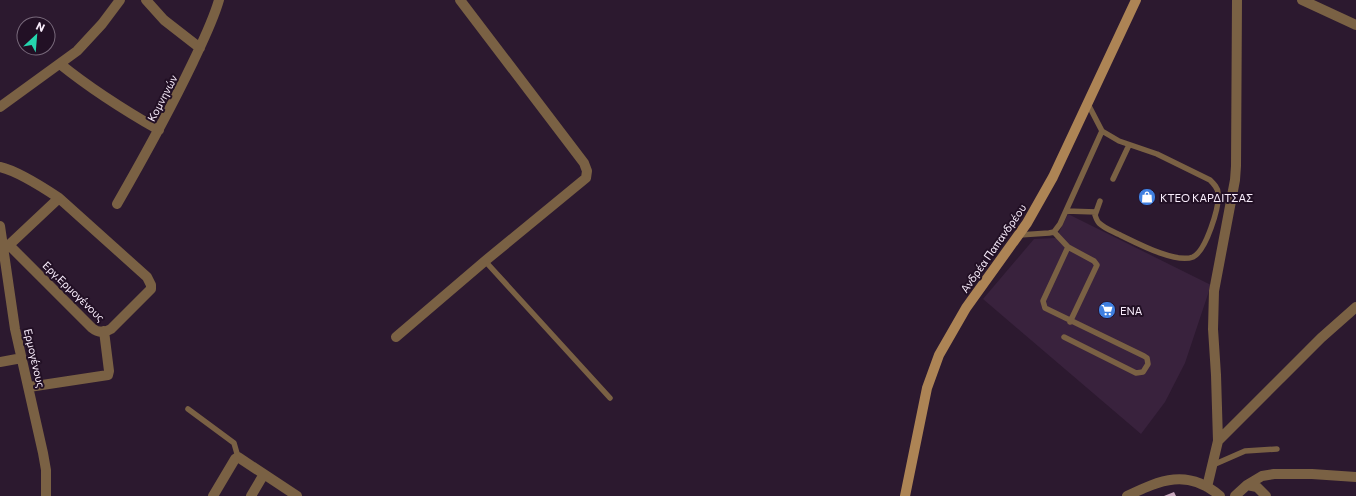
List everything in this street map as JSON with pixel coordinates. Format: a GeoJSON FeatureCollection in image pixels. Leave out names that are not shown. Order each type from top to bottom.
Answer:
{"type":"FeatureCollection","features":[{"type":"Feature","properties":{"kind":"main road","name":"Ανδρέα Παπανδρέου"},"geometry":{"type":"LineString","coordinates":[[905,496],[927,388],[939,355],[966,308],[1019,235],[1053,177],[1136,0]]}},
{"type":"Feature","properties":{"kind":"street"},"geometry":{"type":"LineString","coordinates":[[0,107],[77,51],[102,24],[120,0]]}},
{"type":"Feature","properties":{"kind":"street"},"geometry":{"type":"LineString","coordinates":[[146,0],[164,20],[200,48]]}},
{"type":"Feature","properties":{"kind":"street","name":"Κομνηνών"},"geometry":{"type":"LineString","coordinates":[[117,204],[158,130],[200,48],[212,22],[219,0]]}},
{"type":"Feature","properties":{"kind":"street"},"geometry":{"type":"LineString","coordinates":[[396,337],[586,178],[587,171],[584,163],[460,0]]}},
{"type":"Feature","properties":{"kind":"street"},"geometry":{"type":"LineString","coordinates":[[1207,487],[1218,441],[1213,312],[1216,284],[1235,180],[1236,166],[1238,0]]}},
{"type":"Feature","properties":{"kind":"street"},"geometry":{"type":"LineString","coordinates":[[1302,0],[1356,25]]}},
{"type":"Feature","properties":{"kind":"street"},"geometry":{"type":"LineString","coordinates":[[60,64],[112,103],[158,130]]}},
{"type":"Feature","properties":{"kind":"street","name":"Εργ.Ερμογένους"},"geometry":{"type":"LineString","coordinates":[[0,167],[14,172],[59,198],[147,277],[151,285],[151,289],[111,329],[98,332],[92,328],[6,245]]}},
{"type":"Feature","properties":{"kind":"street"},"geometry":{"type":"LineString","coordinates":[[6,245],[59,198]]}},
{"type":"Feature","properties":{"kind":"street","name":"Ερμογένους"},"geometry":{"type":"LineString","coordinates":[[0,226],[6,245],[2,262],[46,470],[46,496]]}},
{"type":"Feature","properties":{"kind":"street"},"geometry":{"type":"LineString","coordinates":[[1218,441],[1321,338],[1356,307]]}},
{"type":"Feature","properties":{"kind":"street"},"geometry":{"type":"LineString","coordinates":[[29,387],[108,375],[109,371],[104,331]]}},
{"type":"Feature","properties":{"kind":"street"},"geometry":{"type":"LineString","coordinates":[[0,362],[22,358]]}},
{"type":"Feature","properties":{"kind":"street"},"geometry":{"type":"LineString","coordinates":[[213,496],[235,459],[240,458],[297,496]]}},
{"type":"Feature","properties":{"kind":"street"},"geometry":{"type":"LineString","coordinates":[[251,496],[264,474]]}},
{"type":"Feature","properties":{"kind":"street"},"geometry":{"type":"LineString","coordinates":[[1236,496],[1247,485],[1262,476],[1274,474],[1312,474],[1356,477]]}},
{"type":"Feature","properties":{"kind":"street"},"geometry":{"type":"LineString","coordinates":[[1127,496],[1154,483],[1168,480],[1189,480],[1207,487],[1220,496]]}},
{"type":"Feature","properties":{"kind":"street"},"geometry":{"type":"LineString","coordinates":[[1247,485],[1257,487],[1266,496]]}},
{"type":"Feature","properties":{"kind":"lane"},"geometry":{"type":"LineString","coordinates":[[1088,104],[1102,131],[1129,145],[1157,154],[1205,177],[1217,188],[1218,192],[1217,208],[1204,245],[1199,252],[1192,257],[1182,258],[1159,253],[1101,225],[1096,218],[1096,212],[1100,201]]}},
{"type":"Feature","properties":{"kind":"lane"},"geometry":{"type":"LineString","coordinates":[[1019,235],[1049,234],[1054,232],[1060,224],[1102,131]]}},
{"type":"Feature","properties":{"kind":"lane"},"geometry":{"type":"LineString","coordinates":[[1113,179],[1129,145]]}},
{"type":"Feature","properties":{"kind":"lane"},"geometry":{"type":"LineString","coordinates":[[1066,211],[1096,212]]}},
{"type":"Feature","properties":{"kind":"lane"},"geometry":{"type":"LineString","coordinates":[[1054,232],[1068,247],[1094,261],[1097,265],[1070,322]]}},
{"type":"Feature","properties":{"kind":"lane"},"geometry":{"type":"LineString","coordinates":[[1064,337],[1136,373],[1143,372],[1148,364],[1147,358],[1144,356],[1070,322],[1045,308],[1042,304],[1068,247]]}},
{"type":"Feature","properties":{"kind":"lane"},"geometry":{"type":"LineString","coordinates":[[485,261],[610,398]]}},
{"type":"Feature","properties":{"kind":"lane"},"geometry":{"type":"LineString","coordinates":[[188,409],[234,443],[240,458]]}},
{"type":"Feature","properties":{"kind":"lane"},"geometry":{"type":"LineString","coordinates":[[1213,465],[1244,451],[1277,449]]}},
{"type":"Feature","properties":{"kind":"shaded area"},"geometry":{"type":"Polygon","coordinates":[[[1068,214],[1211,285],[1185,363],[1165,402],[1141,434],[983,299],[1034,239],[1056,238],[1068,214]]]}},
{"type":"Feature","properties":{"kind":"building"},"geometry":{"type":"Polygon","coordinates":[[[1174,492],[1176,496],[1164,496],[1174,492]]]}},
{"type":"Feature","properties":{"kind":"place","name":"ΚΤΕΟ ΚΑΡΔΙΤΣΑΣ"},"geometry":{"type":"Point","coordinates":[1147,197]}},
{"type":"Feature","properties":{"kind":"place","name":"ΕΝΑ"},"geometry":{"type":"Point","coordinates":[1107,310]}}]}
